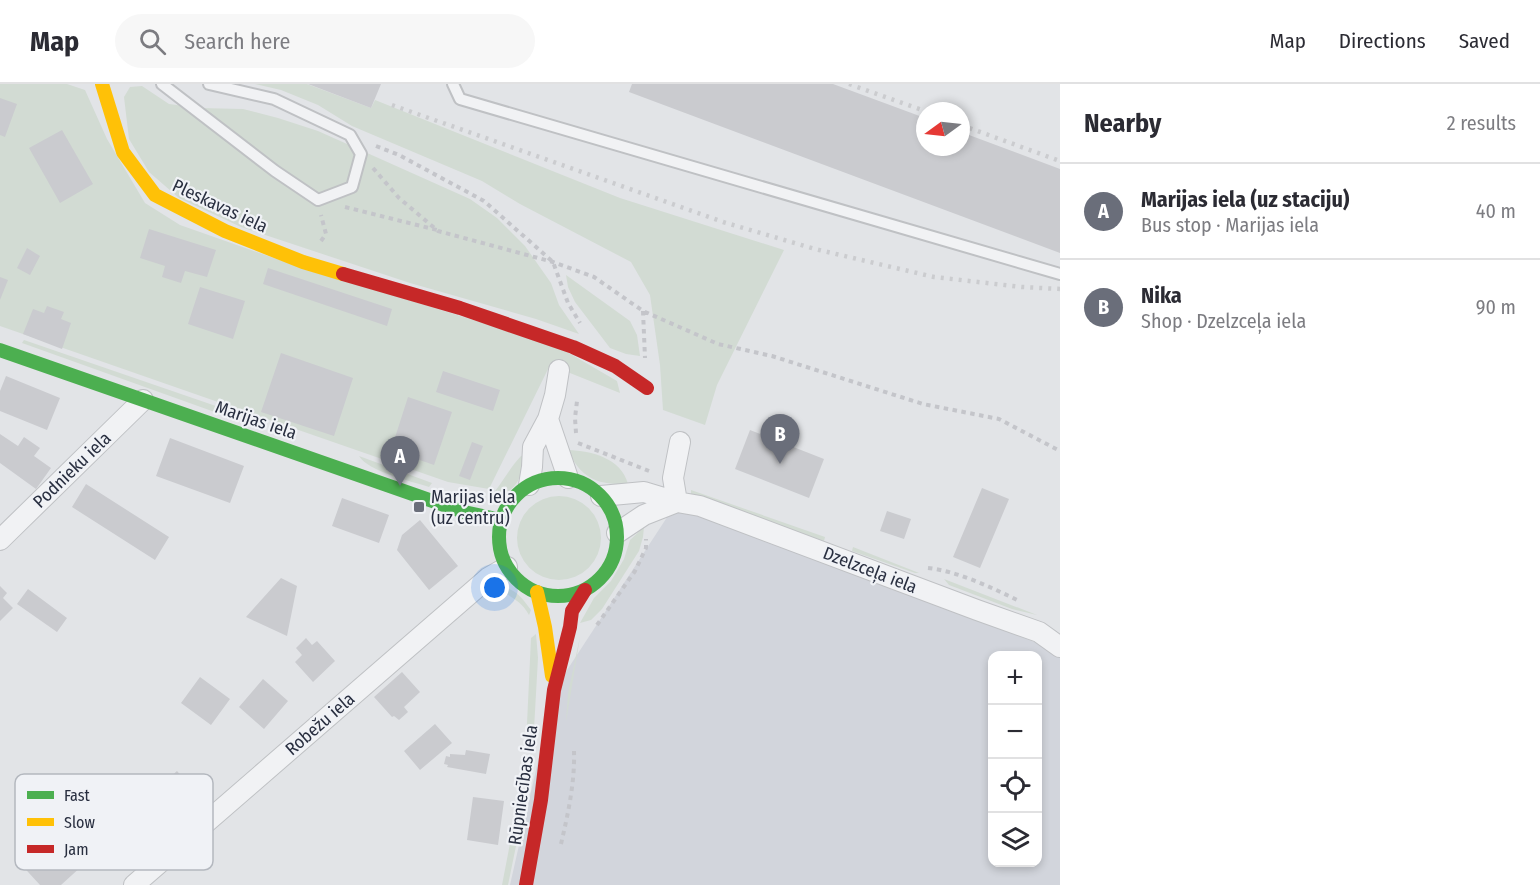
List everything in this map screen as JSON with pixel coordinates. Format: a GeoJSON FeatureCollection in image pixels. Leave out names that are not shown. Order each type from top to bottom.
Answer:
{"type":"FeatureCollection","features":[{"type":"Feature","properties":{"kind":"street","name":"Pleskavas iela"},"geometry":{"type":"LineString","coordinates":[[102,84],[123,152],[154,195],[225,231],[303,262],[460,308],[573,347],[615,366],[647,388]]}},
{"type":"Feature","properties":{"kind":"street","name":"Marijas iela"},"geometry":{"type":"LineString","coordinates":[[0,350],[464,512],[501,520]]}},
{"type":"Feature","properties":{"kind":"street"},"geometry":{"type":"LineString","coordinates":[[529,485],[533,447],[548,419],[559,370]]}},
{"type":"Feature","properties":{"kind":"street","name":"Podnieku iela"},"geometry":{"type":"LineString","coordinates":[[0,540],[143,400]]}},
{"type":"Feature","properties":{"kind":"street"},"geometry":{"type":"LineString","coordinates":[[548,419],[568,478]]}},
{"type":"Feature","properties":{"kind":"street"},"geometry":{"type":"LineString","coordinates":[[617,533],[644,515],[676,502],[673,478],[680,442]]}},
{"type":"Feature","properties":{"kind":"street"},"geometry":{"type":"LineString","coordinates":[[555,477],[568,478],[592,488],[610,508],[615,520],[617,547],[606,572],[585,590],[560,596],[547,595],[522,584],[507,567],[499,539],[501,520],[510,502],[529,485],[555,477]]}},
{"type":"Feature","properties":{"kind":"street","name":"Dzelzceļa iela"},"geometry":{"type":"LineString","coordinates":[[601,496],[644,492],[676,502],[700,506],[1039,633],[1060,646]]}},
{"type":"Feature","properties":{"kind":"street","name":"Robežu iela"},"geometry":{"type":"LineString","coordinates":[[213,817],[488,579],[507,567]]}},
{"type":"Feature","properties":{"kind":"street","name":"Rūpniecības iela"},"geometry":{"type":"LineString","coordinates":[[526,885],[542,800],[554,690],[572,610],[585,590]]}},
{"type":"Feature","properties":{"kind":"street","name":"Rūpniecības iela"},"geometry":{"type":"LineString","coordinates":[[537,592],[545,627],[554,690]]}},
{"type":"Feature","properties":{"kind":"street","name":"Robežu iela"},"geometry":{"type":"LineString","coordinates":[[134,885],[151,870]]}},
{"type":"Feature","properties":{"kind":"lane"},"geometry":{"type":"LineString","coordinates":[[162,84],[275,171],[318,200],[352,187],[361,154],[350,135],[274,99],[209,84]]}},
{"type":"Feature","properties":{"kind":"lane"},"geometry":{"type":"LineString","coordinates":[[453,84],[460,99],[1060,274]]}},
{"type":"Feature","properties":{"kind":"path"},"geometry":{"type":"LineString","coordinates":[[350,135],[399,155],[484,201],[553,262],[568,303],[586,332]]}},
{"type":"Feature","properties":{"kind":"path"},"geometry":{"type":"LineString","coordinates":[[361,154],[399,198],[438,231]]}},
{"type":"Feature","properties":{"kind":"path"},"geometry":{"type":"LineString","coordinates":[[303,262],[326,234],[318,200],[553,262],[594,278],[643,311],[718,344],[772,356],[923,404],[999,419],[1060,451]]}},
{"type":"Feature","properties":{"kind":"path"},"geometry":{"type":"LineString","coordinates":[[643,311],[647,388]]}},
{"type":"Feature","properties":{"kind":"path"},"geometry":{"type":"LineString","coordinates":[[575,418],[578,393]]}},
{"type":"Feature","properties":{"kind":"path"},"geometry":{"type":"LineString","coordinates":[[577,442],[652,472]]}},
{"type":"Feature","properties":{"kind":"path"},"geometry":{"type":"LineString","coordinates":[[593,629],[635,571],[646,548],[646,531]]}},
{"type":"Feature","properties":{"kind":"path"},"geometry":{"type":"LineString","coordinates":[[927,568],[944,570],[996,589],[1025,604]]}},
{"type":"Feature","properties":{"kind":"path"},"geometry":{"type":"LineString","coordinates":[[559,853],[568,815],[574,760],[573,741]]}},
{"type":"Feature","properties":{"kind":"shaded area"},"geometry":{"type":"Polygon","coordinates":[[[0,84],[67,84],[85,90],[107,139],[145,203],[180,225],[288,263],[555,345],[617,381],[620,393],[550,365],[489,489],[448,482],[0,326],[0,84]]]}},
{"type":"Feature","properties":{"kind":"shaded area"},"geometry":{"type":"Polygon","coordinates":[[[255,84],[307,84],[371,108],[375,100],[620,198],[784,250],[717,385],[705,425],[663,410],[660,365],[650,295],[631,262],[520,204],[482,181],[352,126],[318,105],[281,90],[255,84]]]}},
{"type":"Feature","properties":{"kind":"shaded area"},"geometry":{"type":"Polygon","coordinates":[[[142,86],[169,104],[199,108],[243,109],[318,131],[470,199],[497,218],[525,246],[551,283],[559,305],[579,334],[536,319],[410,283],[241,227],[179,198],[149,172],[129,139],[124,97],[130,87],[142,86]]]}},
{"type":"Feature","properties":{"kind":"shaded area"},"geometry":{"type":"Polygon","coordinates":[[[566,275],[630,321],[637,335],[640,356],[610,348],[575,302],[568,287],[566,275]]]}},
{"type":"Feature","properties":{"kind":"shaded area"},"geometry":{"type":"Polygon","coordinates":[[[24,340],[242,415],[241,418],[237,420],[22,343],[24,340]]]}},
{"type":"Feature","properties":{"kind":"shaded area"},"geometry":{"type":"Polygon","coordinates":[[[568,450],[596,454],[612,462],[619,468],[628,484],[608,483],[592,478],[579,468],[568,450]]]}},
{"type":"Feature","properties":{"kind":"shaded area"},"geometry":{"type":"Polygon","coordinates":[[[526,455],[518,480],[511,490],[487,501],[516,461],[526,455]]]}},
{"type":"Feature","properties":{"kind":"shaded area"},"geometry":{"type":"Polygon","coordinates":[[[359,456],[432,483],[429,487],[391,475],[372,467],[359,456]]]}},
{"type":"Feature","properties":{"kind":"shaded area"},"geometry":{"type":"Polygon","coordinates":[[[691,490],[825,537],[824,541],[691,494],[691,490]]]}},
{"type":"Feature","properties":{"kind":"shaded area"},"geometry":{"type":"Polygon","coordinates":[[[559,496],[575,499],[589,508],[598,522],[601,538],[598,554],[589,568],[575,577],[559,580],[543,577],[529,568],[520,554],[517,538],[520,522],[529,508],[543,499],[559,496]]]}},
{"type":"Feature","properties":{"kind":"shaded area"},"geometry":{"type":"Polygon","coordinates":[[[677,502],[1060,652],[1060,885],[510,885],[554,690],[677,502]]]}},
{"type":"Feature","properties":{"kind":"shaded area"},"geometry":{"type":"Polygon","coordinates":[[[644,527],[639,551],[602,609],[591,620],[580,623],[594,598],[611,581],[624,559],[630,540],[644,527]]]}},
{"type":"Feature","properties":{"kind":"shaded area"},"geometry":{"type":"Polygon","coordinates":[[[853,547],[919,573],[852,551],[853,547]]]}},
{"type":"Feature","properties":{"kind":"shaded area"},"geometry":{"type":"Polygon","coordinates":[[[944,579],[1037,615],[1012,609],[949,585],[944,579]]]}},
{"type":"Feature","properties":{"kind":"shaded area"},"geometry":{"type":"Polygon","coordinates":[[[497,585],[520,596],[531,610],[529,615],[518,601],[497,585]]]}},
{"type":"Feature","properties":{"kind":"shaded area"},"geometry":{"type":"Polygon","coordinates":[[[536,634],[538,658],[533,747],[526,745],[531,638],[536,634]]]}},
{"type":"Feature","properties":{"kind":"shaded area"},"geometry":{"type":"Polygon","coordinates":[[[580,637],[566,722],[568,693],[580,637]]]}},
{"type":"Feature","properties":{"kind":"shaded area"},"geometry":{"type":"Polygon","coordinates":[[[517,807],[524,807],[508,885],[502,885],[517,807]]]}},
{"type":"Feature","properties":{"kind":"building"},"geometry":{"type":"Polygon","coordinates":[[[308,84],[381,84],[371,108],[308,84]]]}},
{"type":"Feature","properties":{"kind":"building"},"geometry":{"type":"Polygon","coordinates":[[[632,84],[833,84],[916,115],[916,156],[970,156],[970,135],[1060,169],[1060,253],[629,92],[632,84]]]}},
{"type":"Feature","properties":{"kind":"building"},"geometry":{"type":"Polygon","coordinates":[[[0,98],[17,104],[5,137],[0,135],[0,98]]]}},
{"type":"Feature","properties":{"kind":"building"},"geometry":{"type":"Polygon","coordinates":[[[62,130],[93,184],[60,203],[29,148],[62,130]]]}},
{"type":"Feature","properties":{"kind":"building"},"geometry":{"type":"Polygon","coordinates":[[[149,229],[216,250],[207,277],[185,271],[181,283],[162,277],[165,266],[140,258],[149,229]]]}},
{"type":"Feature","properties":{"kind":"building"},"geometry":{"type":"Polygon","coordinates":[[[27,248],[40,256],[30,275],[17,268],[27,248]]]}},
{"type":"Feature","properties":{"kind":"building"},"geometry":{"type":"Polygon","coordinates":[[[268,268],[392,309],[387,326],[263,284],[268,268]]]}},
{"type":"Feature","properties":{"kind":"building"},"geometry":{"type":"Polygon","coordinates":[[[0,277],[8,280],[0,300],[0,277]]]}},
{"type":"Feature","properties":{"kind":"building"},"geometry":{"type":"Polygon","coordinates":[[[200,287],[245,301],[233,339],[188,324],[200,287]]]}},
{"type":"Feature","properties":{"kind":"building"},"geometry":{"type":"Polygon","coordinates":[[[47,306],[64,312],[61,319],[71,323],[62,349],[23,334],[33,309],[44,313],[47,306]]]}},
{"type":"Feature","properties":{"kind":"building"},"geometry":{"type":"Polygon","coordinates":[[[281,353],[353,378],[334,436],[261,412],[281,353]]]}},
{"type":"Feature","properties":{"kind":"building"},"geometry":{"type":"Polygon","coordinates":[[[443,371],[500,390],[493,411],[436,392],[443,371]]]}},
{"type":"Feature","properties":{"kind":"building"},"geometry":{"type":"Polygon","coordinates":[[[6,376],[60,398],[47,430],[0,411],[0,391],[6,376]]]}},
{"type":"Feature","properties":{"kind":"building"},"geometry":{"type":"Polygon","coordinates":[[[408,397],[452,412],[434,465],[391,450],[408,397]]]}},
{"type":"Feature","properties":{"kind":"building"},"geometry":{"type":"Polygon","coordinates":[[[750,430],[824,459],[809,498],[735,469],[750,430]]]}},
{"type":"Feature","properties":{"kind":"building"},"geometry":{"type":"Polygon","coordinates":[[[0,434],[18,446],[24,437],[40,448],[34,456],[51,468],[36,489],[0,463],[0,434]]]}},
{"type":"Feature","properties":{"kind":"building"},"geometry":{"type":"Polygon","coordinates":[[[170,438],[244,466],[230,503],[156,476],[170,438]]]}},
{"type":"Feature","properties":{"kind":"building"},"geometry":{"type":"Polygon","coordinates":[[[472,442],[483,446],[470,480],[459,476],[472,442]]]}},
{"type":"Feature","properties":{"kind":"building"},"geometry":{"type":"Polygon","coordinates":[[[86,484],[169,537],[155,560],[72,507],[86,484]]]}},
{"type":"Feature","properties":{"kind":"building"},"geometry":{"type":"Polygon","coordinates":[[[982,488],[1009,499],[980,568],[953,557],[982,488]]]}},
{"type":"Feature","properties":{"kind":"building"},"geometry":{"type":"Polygon","coordinates":[[[342,498],[389,515],[379,543],[332,526],[342,498]]]}},
{"type":"Feature","properties":{"kind":"building"},"geometry":{"type":"Polygon","coordinates":[[[887,511],[911,519],[904,539],[880,531],[887,511]]]}},
{"type":"Feature","properties":{"kind":"building"},"geometry":{"type":"Polygon","coordinates":[[[420,520],[458,566],[429,590],[397,550],[402,535],[420,520]]]}},
{"type":"Feature","properties":{"kind":"building"},"geometry":{"type":"Polygon","coordinates":[[[281,578],[297,586],[287,636],[246,617],[281,578]]]}},
{"type":"Feature","properties":{"kind":"building"},"geometry":{"type":"Polygon","coordinates":[[[0,586],[7,593],[3,598],[13,608],[0,621],[0,586]]]}},
{"type":"Feature","properties":{"kind":"building"},"geometry":{"type":"Polygon","coordinates":[[[28,589],[67,618],[57,632],[17,604],[28,589]]]}},
{"type":"Feature","properties":{"kind":"building"},"geometry":{"type":"Polygon","coordinates":[[[306,638],[312,645],[317,641],[335,661],[313,682],[295,662],[302,655],[296,648],[306,638]]]}},
{"type":"Feature","properties":{"kind":"building"},"geometry":{"type":"Polygon","coordinates":[[[402,672],[420,692],[404,707],[408,712],[399,720],[392,717],[374,697],[402,672]]]}},
{"type":"Feature","properties":{"kind":"building"},"geometry":{"type":"Polygon","coordinates":[[[200,677],[230,699],[211,725],[181,703],[200,677]]]}},
{"type":"Feature","properties":{"kind":"building"},"geometry":{"type":"Polygon","coordinates":[[[263,679],[288,701],[264,729],[239,707],[263,679]]]}},
{"type":"Feature","properties":{"kind":"building"},"geometry":{"type":"Polygon","coordinates":[[[435,724],[452,743],[420,770],[404,751],[435,724]]]}},
{"type":"Feature","properties":{"kind":"building"},"geometry":{"type":"Polygon","coordinates":[[[466,750],[490,754],[486,774],[447,767],[448,765],[444,764],[446,756],[465,755],[466,750]]]}},
{"type":"Feature","properties":{"kind":"building"},"geometry":{"type":"Polygon","coordinates":[[[473,797],[504,801],[498,845],[467,840],[473,797]]]}},
{"type":"Feature","properties":{"kind":"building"},"geometry":{"type":"Polygon","coordinates":[[[26,870],[78,870],[61,885],[40,885],[26,870]]]}},
{"type":"Feature","properties":{"kind":"railway"},"geometry":{"type":"LineString","coordinates":[[849,84],[916,108]]}},
{"type":"Feature","properties":{"kind":"railway"},"geometry":{"type":"LineString","coordinates":[[392,105],[723,222],[815,249],[934,277],[1060,289]]}},
{"type":"Feature","properties":{"kind":"railway"},"geometry":{"type":"LineString","coordinates":[[970,128],[1060,161]]}},
{"type":"Feature","properties":{"kind":"traffic: fast"},"geometry":{"type":"LineString","coordinates":[[0,350],[464,512],[501,520]]}},
{"type":"Feature","properties":{"kind":"traffic: fast"},"geometry":{"type":"LineString","coordinates":[[558,478],[581,482],[600,495],[613,514],[617,537],[613,560],[600,579],[581,592],[558,596],[535,592],[516,579],[503,560],[499,537],[503,514],[516,495],[535,482],[558,478]]}},
{"type":"Feature","properties":{"kind":"traffic: slow"},"geometry":{"type":"LineString","coordinates":[[102,84],[123,152],[155,195],[225,231],[303,262],[343,274]]}},
{"type":"Feature","properties":{"kind":"traffic: slow"},"geometry":{"type":"LineString","coordinates":[[537,592],[552,676]]}},
{"type":"Feature","properties":{"kind":"traffic: jam"},"geometry":{"type":"LineString","coordinates":[[343,274],[460,308],[573,347],[615,366],[647,388]]}},
{"type":"Feature","properties":{"kind":"traffic: jam"},"geometry":{"type":"LineString","coordinates":[[526,885],[541,800],[554,690],[572,611],[585,590]]}},
{"type":"Feature","properties":{"kind":"place","name":"Nika"},"geometry":{"type":"Point","coordinates":[780,464]}},
{"type":"Feature","properties":{"kind":"place","name":"Marijas iela (uz staciju)"},"geometry":{"type":"Point","coordinates":[400,486]}},
{"type":"Feature","properties":{"kind":"place","name":"Marijas iela (uz centru)"},"geometry":{"type":"Point","coordinates":[419,507]}}]}
